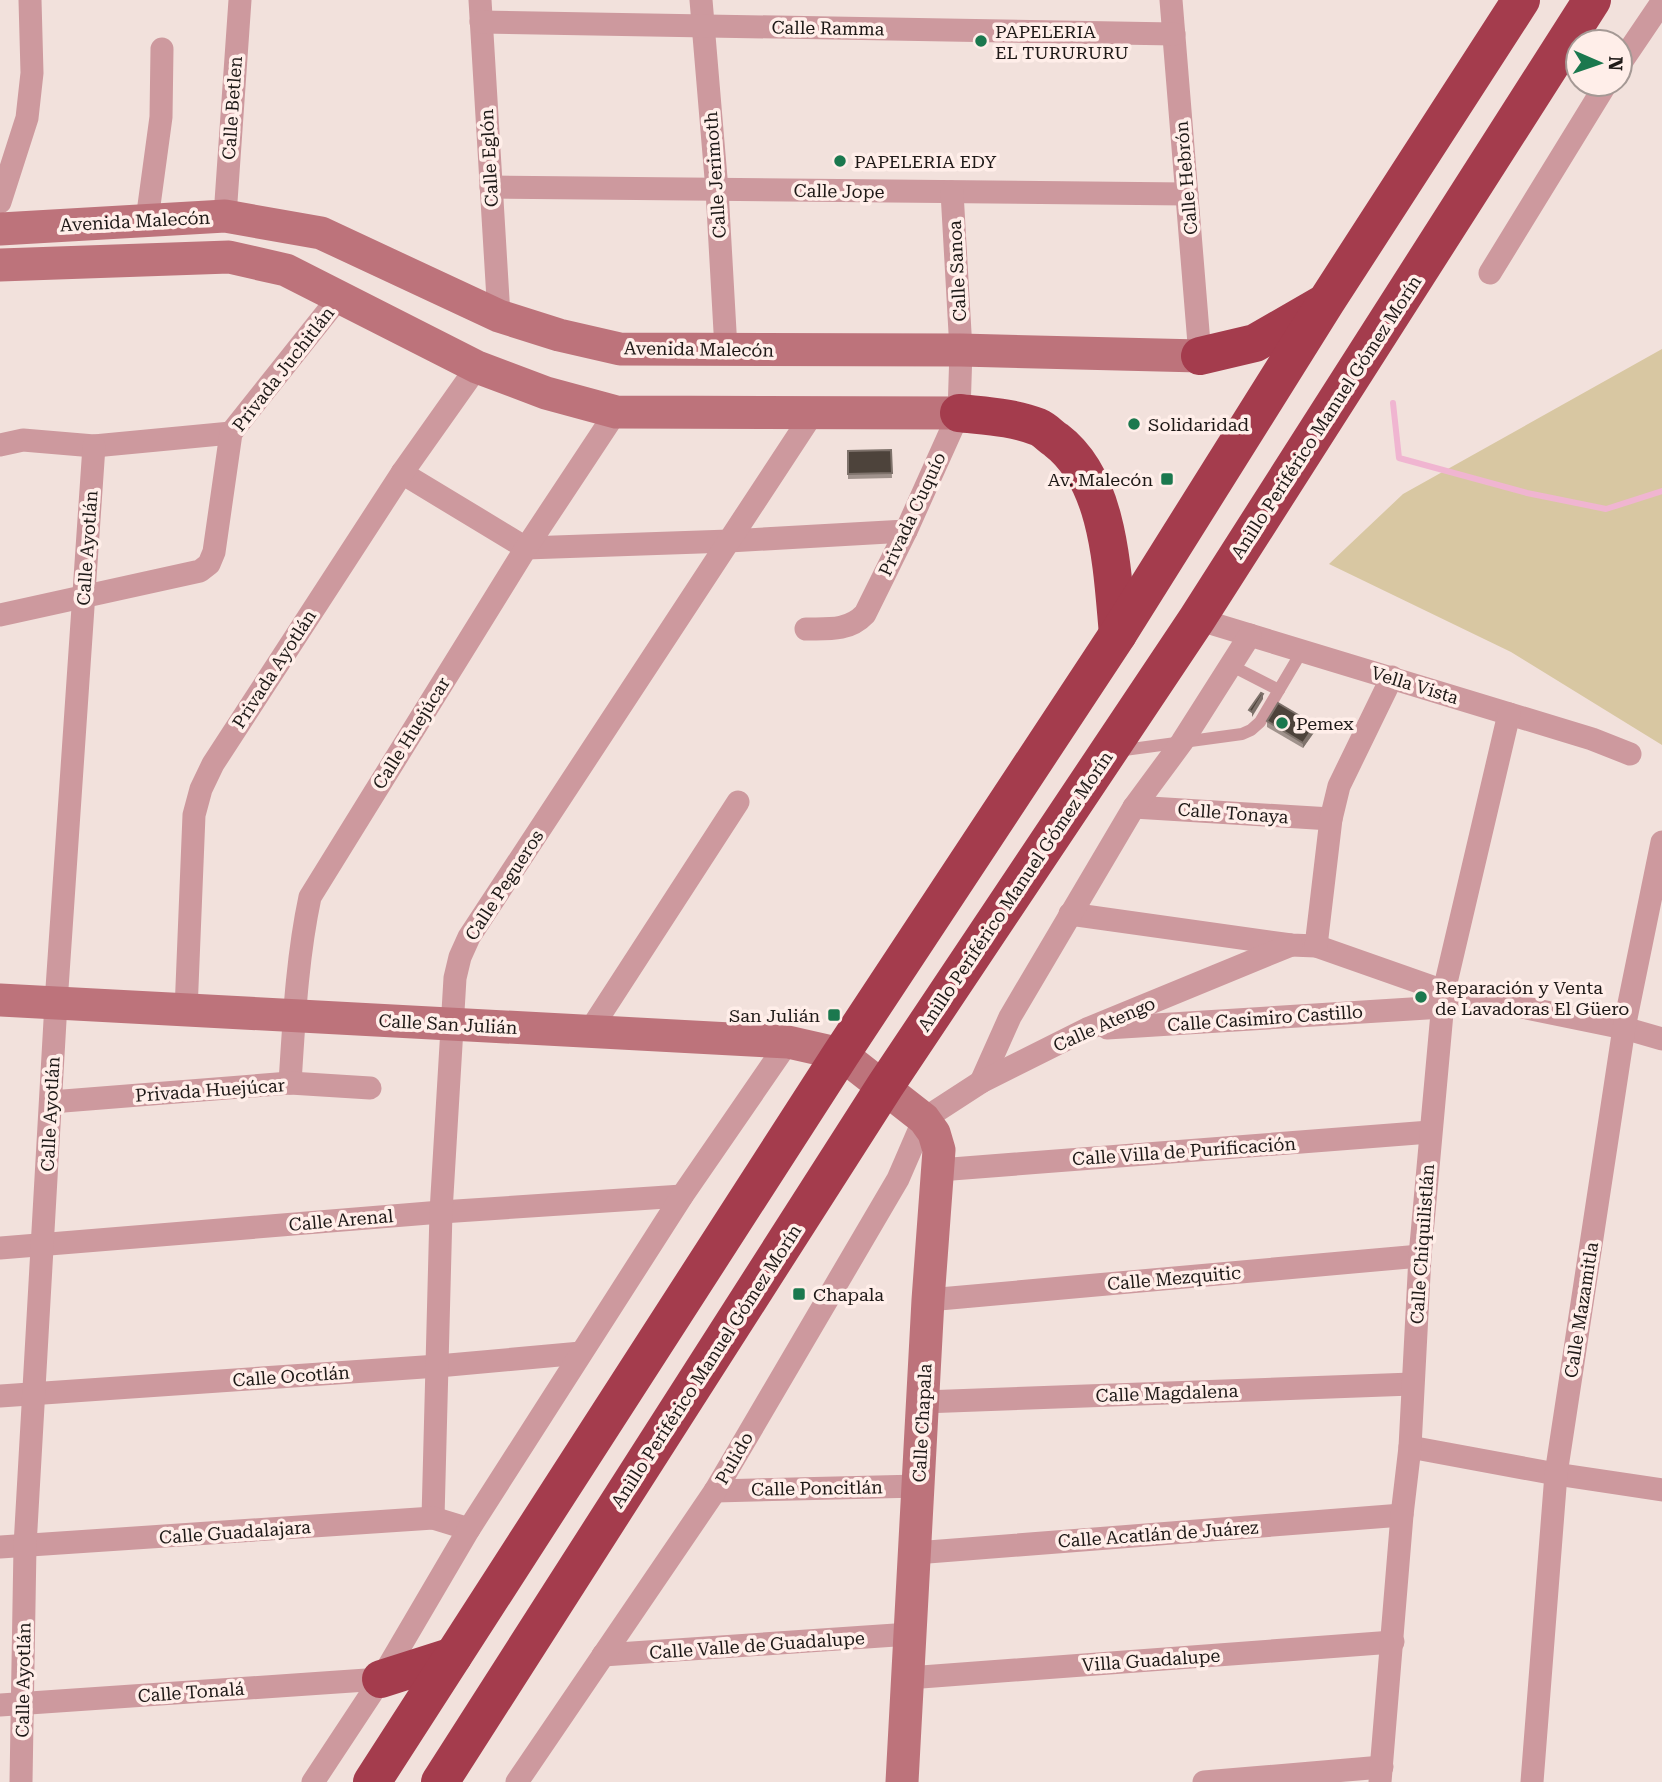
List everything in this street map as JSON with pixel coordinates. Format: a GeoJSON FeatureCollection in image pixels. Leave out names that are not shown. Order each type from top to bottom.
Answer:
{"type":"FeatureCollection","features":[{"type":"Feature","properties":{"kind":"highway"},"geometry":{"type":"LineString","coordinates":[[372,1782],[841,1054],[1118,634],[1326,302],[1521,0]]}},
{"type":"Feature","properties":{"kind":"highway","name":"Anillo Periférico Manuel Gómez Morín"},"geometry":{"type":"LineString","coordinates":[[440,1782],[885,1086],[1197,619],[1592,0]]}},
{"type":"Feature","properties":{"kind":"highway","name":"Avenida Malecón"},"geometry":{"type":"LineString","coordinates":[[1200,356],[1255,343],[1326,302]]}},
{"type":"Feature","properties":{"kind":"highway"},"geometry":{"type":"LineString","coordinates":[[959,413],[1007,418],[1041,428],[1068,449],[1089,479],[1100,513],[1113,573],[1118,634]]}},
{"type":"Feature","properties":{"kind":"highway"},"geometry":{"type":"LineString","coordinates":[[381,1679],[453,1656]]}},
{"type":"Feature","properties":{"kind":"main road","name":"Avenida Malecón"},"geometry":{"type":"LineString","coordinates":[[0,229],[225,216],[321,233],[499,316],[559,335],[620,349],[961,350],[1200,356]]}},
{"type":"Feature","properties":{"kind":"main road"},"geometry":{"type":"LineString","coordinates":[[0,265],[229,257],[286,270],[477,367],[546,393],[616,412],[959,413]]}},
{"type":"Feature","properties":{"kind":"main road","name":"Calle San Julián"},"geometry":{"type":"LineString","coordinates":[[0,1000],[788,1042],[841,1054],[885,1086]]}},
{"type":"Feature","properties":{"kind":"main road","name":"Calle Chapala"},"geometry":{"type":"LineString","coordinates":[[885,1086],[925,1119],[934,1133],[939,1150],[901,1782]]}},
{"type":"Feature","properties":{"kind":"street"},"geometry":{"type":"LineString","coordinates":[[0,202],[27,118],[32,73],[30,0]]}},
{"type":"Feature","properties":{"kind":"street","name":"Calle Betlen"},"geometry":{"type":"LineString","coordinates":[[225,216],[240,0]]}},
{"type":"Feature","properties":{"kind":"street","name":"Calle Jerimoth"},"geometry":{"type":"LineString","coordinates":[[701,0],[717,190],[726,349]]}},
{"type":"Feature","properties":{"kind":"street","name":"Calle Hebrón"},"geometry":{"type":"LineString","coordinates":[[1171,0],[1200,356]]}},
{"type":"Feature","properties":{"kind":"street"},"geometry":{"type":"LineString","coordinates":[[1634,43],[1662,2]]}},
{"type":"Feature","properties":{"kind":"street","name":"Calle Ramma"},"geometry":{"type":"LineString","coordinates":[[481,11],[703,26],[1174,34]]}},
{"type":"Feature","properties":{"kind":"street","name":"Calle Eglón"},"geometry":{"type":"LineString","coordinates":[[481,11],[499,316]]}},
{"type":"Feature","properties":{"kind":"street"},"geometry":{"type":"LineString","coordinates":[[147,220],[161,117],[162,49]]}},
{"type":"Feature","properties":{"kind":"street"},"geometry":{"type":"LineString","coordinates":[[1490,273],[1597,98]]}},
{"type":"Feature","properties":{"kind":"street","name":"Calle Jope"},"geometry":{"type":"LineString","coordinates":[[491,187],[1187,194]]}},
{"type":"Feature","properties":{"kind":"street","name":"Calle Sanoa"},"geometry":{"type":"LineString","coordinates":[[952,192],[961,350]]}},
{"type":"Feature","properties":{"kind":"street"},"geometry":{"type":"LineString","coordinates":[[0,219],[97,222]]}},
{"type":"Feature","properties":{"kind":"street","name":"Privada Juchitlán"},"geometry":{"type":"LineString","coordinates":[[84,595],[200,571],[209,564],[214,552],[231,433],[340,296]]}},
{"type":"Feature","properties":{"kind":"street","name":"Privada Cuquío"},"geometry":{"type":"LineString","coordinates":[[806,629],[842,628],[855,624],[865,614],[959,413],[961,350]]}},
{"type":"Feature","properties":{"kind":"street","name":"Privada Ayotlán"},"geometry":{"type":"LineString","coordinates":[[186,1011],[194,816],[201,789],[212,764],[402,473],[477,367]]}},
{"type":"Feature","properties":{"kind":"street","name":"Calle Huejúcar"},"geometry":{"type":"LineString","coordinates":[[290,1083],[294,1017],[310,897],[526,548],[616,412]]}},
{"type":"Feature","properties":{"kind":"street","name":"Calle Pegueros"},"geometry":{"type":"LineString","coordinates":[[433,1518],[441,1212],[455,978],[460,957],[469,937],[813,413]]}},
{"type":"Feature","properties":{"kind":"street"},"geometry":{"type":"LineString","coordinates":[[0,445],[23,440],[94,446],[231,433]]}},
{"type":"Feature","properties":{"kind":"street","name":"Calle Ayotlán"},"geometry":{"type":"LineString","coordinates":[[21,1782],[25,1546],[56,1003],[94,446]]}},
{"type":"Feature","properties":{"kind":"street"},"geometry":{"type":"LineString","coordinates":[[402,473],[526,548],[906,531]]}},
{"type":"Feature","properties":{"kind":"street"},"geometry":{"type":"LineString","coordinates":[[0,615],[84,595]]}},
{"type":"Feature","properties":{"kind":"street","name":"Vella Vista"},"geometry":{"type":"LineString","coordinates":[[1197,619],[1592,739],[1630,754]]}},
{"type":"Feature","properties":{"kind":"street"},"geometry":{"type":"LineString","coordinates":[[981,1082],[1010,1017],[1070,914],[1135,807],[1182,742],[1250,635]]}},
{"type":"Feature","properties":{"kind":"street"},"geometry":{"type":"LineString","coordinates":[[1315,946],[1331,820],[1339,786],[1392,677]]}},
{"type":"Feature","properties":{"kind":"street","name":"Calle Chiquilistlán"},"geometry":{"type":"LineString","coordinates":[[1381,1774],[1410,1447],[1420,1256],[1430,1132],[1444,999],[1510,714]]}},
{"type":"Feature","properties":{"kind":"street"},"geometry":{"type":"LineString","coordinates":[[589,1032],[738,802]]}},
{"type":"Feature","properties":{"kind":"street","name":"Calle Tonaya"},"geometry":{"type":"LineString","coordinates":[[1135,807],[1331,820]]}},
{"type":"Feature","properties":{"kind":"street","name":"Calle Mazamitla"},"geometry":{"type":"LineString","coordinates":[[1532,1782],[1556,1474],[1625,1028],[1662,842]]}},
{"type":"Feature","properties":{"kind":"street"},"geometry":{"type":"LineString","coordinates":[[1070,914],[1291,945],[1315,946],[1444,999],[1625,1028],[1662,1039]]}},
{"type":"Feature","properties":{"kind":"street","name":"Calle Atengo"},"geometry":{"type":"LineString","coordinates":[[925,1119],[981,1082],[1087,1029],[1291,945]]}},
{"type":"Feature","properties":{"kind":"street","name":"Calle Casimiro Castillo"},"geometry":{"type":"LineString","coordinates":[[1087,1029],[1444,999]]}},
{"type":"Feature","properties":{"kind":"street"},"geometry":{"type":"LineString","coordinates":[[313,1782],[381,1679],[468,1529],[682,1196],[788,1042]]}},
{"type":"Feature","properties":{"kind":"street","name":"Privada Huejúcar"},"geometry":{"type":"LineString","coordinates":[[51,1102],[290,1083],[370,1088]]}},
{"type":"Feature","properties":{"kind":"street","name":"Pulido"},"geometry":{"type":"LineString","coordinates":[[517,1782],[715,1491],[898,1178],[925,1119]]}},
{"type":"Feature","properties":{"kind":"street","name":"Calle Villa de Purificación"},"geometry":{"type":"LineString","coordinates":[[939,1171],[1430,1132]]}},
{"type":"Feature","properties":{"kind":"street","name":"Calle Arenal"},"geometry":{"type":"LineString","coordinates":[[0,1248],[441,1212],[682,1196]]}},
{"type":"Feature","properties":{"kind":"street","name":"Calle Mezquitic"},"geometry":{"type":"LineString","coordinates":[[928,1300],[1420,1256]]}},
{"type":"Feature","properties":{"kind":"street","name":"Calle Ocotlán"},"geometry":{"type":"LineString","coordinates":[[0,1396],[438,1366],[582,1353]]}},
{"type":"Feature","properties":{"kind":"street","name":"Calle Magdalena"},"geometry":{"type":"LineString","coordinates":[[923,1402],[1412,1384]]}},
{"type":"Feature","properties":{"kind":"street"},"geometry":{"type":"LineString","coordinates":[[1410,1447],[1662,1490]]}},
{"type":"Feature","properties":{"kind":"street","name":"Calle Poncitlán"},"geometry":{"type":"LineString","coordinates":[[715,1491],[919,1486]]}},
{"type":"Feature","properties":{"kind":"street","name":"Calle Acatlán de Juárez"},"geometry":{"type":"LineString","coordinates":[[915,1553],[1402,1516]]}},
{"type":"Feature","properties":{"kind":"street","name":"Calle Guadalajara"},"geometry":{"type":"LineString","coordinates":[[0,1547],[433,1518],[468,1529]]}},
{"type":"Feature","properties":{"kind":"street","name":"Calle Valle de Guadalupe"},"geometry":{"type":"LineString","coordinates":[[603,1655],[910,1634]]}},
{"type":"Feature","properties":{"kind":"street","name":"Villa Guadalupe"},"geometry":{"type":"LineString","coordinates":[[908,1678],[1393,1642]]}},
{"type":"Feature","properties":{"kind":"street","name":"Calle Tonalá"},"geometry":{"type":"LineString","coordinates":[[0,1705],[381,1679]]}},
{"type":"Feature","properties":{"kind":"street"},"geometry":{"type":"LineString","coordinates":[[1204,1782],[1381,1774]]}},
{"type":"Feature","properties":{"kind":"lane"},"geometry":{"type":"LineString","coordinates":[[1108,752],[1242,734],[1251,730],[1259,722],[1301,651]]}},
{"type":"Feature","properties":{"kind":"lane"},"geometry":{"type":"LineString","coordinates":[[1230,665],[1279,690]]}},
{"type":"Feature","properties":{"kind":"shaded area"},"geometry":{"type":"Polygon","coordinates":[[[1662,349],[1662,745],[1511,652],[1329,564],[1403,494],[1662,349]]]}},
{"type":"Feature","properties":{"kind":"building"},"geometry":{"type":"Polygon","coordinates":[[[891,450],[892,473],[848,474],[848,451],[891,450]]]}},
{"type":"Feature","properties":{"kind":"building"},"geometry":{"type":"Polygon","coordinates":[[[1261,693],[1263,694],[1252,712],[1249,710],[1261,693]]]}},
{"type":"Feature","properties":{"kind":"building"},"geometry":{"type":"Polygon","coordinates":[[[1278,703],[1315,725],[1303,743],[1267,721],[1278,703]]]}},
{"type":"Feature","properties":{"kind":"waterway"},"geometry":{"type":"LineString","coordinates":[[1393,403],[1399,458],[1527,493],[1606,509],[1662,491]]}},
{"type":"Feature","properties":{"kind":"place","name":"PAPELERIA EL TURURURU"},"geometry":{"type":"Point","coordinates":[981,41]}},
{"type":"Feature","properties":{"kind":"place","name":"PAPELERIA EDY"},"geometry":{"type":"Point","coordinates":[840,161]}},
{"type":"Feature","properties":{"kind":"place","name":"Solidaridad"},"geometry":{"type":"Point","coordinates":[1134,424]}},
{"type":"Feature","properties":{"kind":"place","name":"Av. Malecón"},"geometry":{"type":"Point","coordinates":[1167,479]}},
{"type":"Feature","properties":{"kind":"place","name":"Pemex"},"geometry":{"type":"Point","coordinates":[1282,723]}},
{"type":"Feature","properties":{"kind":"place","name":"Reparación y Venta de Lavadoras El Güero"},"geometry":{"type":"Point","coordinates":[1421,997]}},
{"type":"Feature","properties":{"kind":"place","name":"San Julián"},"geometry":{"type":"Point","coordinates":[834,1015]}},
{"type":"Feature","properties":{"kind":"place","name":"Chapala"},"geometry":{"type":"Point","coordinates":[799,1294]}}]}
